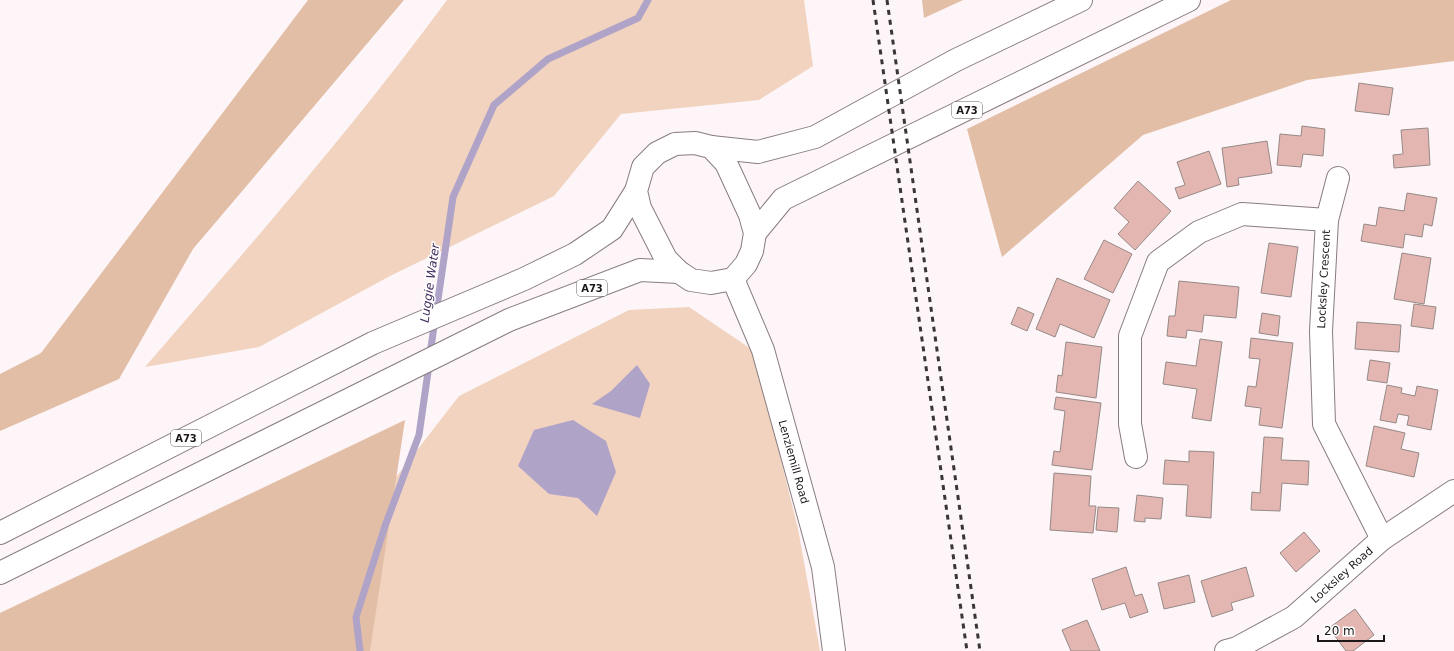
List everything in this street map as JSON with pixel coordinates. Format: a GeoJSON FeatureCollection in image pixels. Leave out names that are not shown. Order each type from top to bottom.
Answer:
{"type":"FeatureCollection","features":[{"type":"Feature","properties":{"kind":"main road","name":"A73"},"geometry":{"type":"LineString","coordinates":[[0,533],[373,343],[524,279],[575,254],[612,229],[636,191],[643,167],[657,153],[675,144],[695,143],[711,147],[758,152],[815,137],[956,60],[1082,0]]}},
{"type":"Feature","properties":{"kind":"main road","name":"A73"},"geometry":{"type":"LineString","coordinates":[[755,233],[783,199],[1189,0]]}},
{"type":"Feature","properties":{"kind":"main road","name":"A73"},"geometry":{"type":"LineString","coordinates":[[636,191],[640,208],[666,258],[679,272],[691,280],[711,283],[733,279],[752,251],[755,233],[750,215],[726,163],[711,147]]}},
{"type":"Feature","properties":{"kind":"main road"},"geometry":{"type":"LineString","coordinates":[[1327,220],[1338,178]]}},
{"type":"Feature","properties":{"kind":"main road","name":"Locksley Crescent"},"geometry":{"type":"LineString","coordinates":[[1136,457],[1130,424],[1130,336],[1158,262],[1199,232],[1242,214],[1327,220],[1321,331],[1324,424],[1382,539]]}},
{"type":"Feature","properties":{"kind":"main road","name":"A73"},"geometry":{"type":"LineString","coordinates":[[0,573],[509,320],[640,270],[679,272]]}},
{"type":"Feature","properties":{"kind":"main road","name":"Lenziemill Road"},"geometry":{"type":"LineString","coordinates":[[733,279],[763,350],[821,559],[834,651]]}},
{"type":"Feature","properties":{"kind":"main road","name":"Locksley Road"},"geometry":{"type":"LineString","coordinates":[[1226,651],[1237,648],[1294,617],[1382,539],[1454,491]]}},
{"type":"Feature","properties":{"kind":"shaded area"},"geometry":{"type":"Polygon","coordinates":[[[308,0],[404,0],[193,249],[119,379],[0,431],[0,374],[41,353],[308,0]]]}},
{"type":"Feature","properties":{"kind":"shaded area"},"geometry":{"type":"Polygon","coordinates":[[[447,0],[804,0],[813,66],[759,100],[621,114],[554,196],[390,276],[259,347],[145,367],[338,141],[447,0]]]}},
{"type":"Feature","properties":{"kind":"shaded area"},"geometry":{"type":"Polygon","coordinates":[[[922,0],[963,0],[924,18],[922,0]]]}},
{"type":"Feature","properties":{"kind":"shaded area"},"geometry":{"type":"Polygon","coordinates":[[[1231,0],[1454,0],[1454,61],[1307,80],[1143,135],[1002,257],[967,129],[1231,0]]]}},
{"type":"Feature","properties":{"kind":"shaded area"},"geometry":{"type":"Polygon","coordinates":[[[689,307],[754,351],[798,529],[820,651],[333,651],[335,556],[459,396],[629,310],[689,307]]]}},
{"type":"Feature","properties":{"kind":"shaded area"},"geometry":{"type":"Polygon","coordinates":[[[637,365],[650,384],[640,418],[592,404],[611,391],[637,365]]]}},
{"type":"Feature","properties":{"kind":"shaded area"},"geometry":{"type":"Polygon","coordinates":[[[405,420],[370,651],[0,651],[0,613],[405,420]]]}},
{"type":"Feature","properties":{"kind":"shaded area"},"geometry":{"type":"Polygon","coordinates":[[[573,420],[606,441],[616,472],[597,516],[578,498],[549,494],[518,466],[534,430],[573,420]]]}},
{"type":"Feature","properties":{"kind":"building"},"geometry":{"type":"Polygon","coordinates":[[[1359,83],[1393,88],[1389,115],[1355,111],[1359,83]]]}},
{"type":"Feature","properties":{"kind":"building"},"geometry":{"type":"Polygon","coordinates":[[[1302,126],[1325,129],[1323,156],[1303,154],[1301,167],[1277,165],[1280,134],[1301,136],[1302,126]]]}},
{"type":"Feature","properties":{"kind":"building"},"geometry":{"type":"Polygon","coordinates":[[[1428,128],[1430,165],[1394,168],[1393,155],[1403,154],[1401,130],[1428,128]]]}},
{"type":"Feature","properties":{"kind":"building"},"geometry":{"type":"Polygon","coordinates":[[[1267,141],[1272,173],[1238,178],[1239,185],[1227,187],[1222,148],[1267,141]]]}},
{"type":"Feature","properties":{"kind":"building"},"geometry":{"type":"Polygon","coordinates":[[[1209,151],[1221,184],[1179,199],[1175,188],[1185,185],[1177,162],[1209,151]]]}},
{"type":"Feature","properties":{"kind":"building"},"geometry":{"type":"Polygon","coordinates":[[[1138,181],[1171,211],[1135,250],[1118,234],[1129,222],[1114,208],[1138,181]]]}},
{"type":"Feature","properties":{"kind":"building"},"geometry":{"type":"Polygon","coordinates":[[[1407,193],[1437,198],[1432,226],[1424,224],[1422,237],[1405,234],[1403,248],[1361,241],[1364,224],[1376,226],[1379,207],[1404,211],[1407,193]]]}},
{"type":"Feature","properties":{"kind":"building"},"geometry":{"type":"Polygon","coordinates":[[[1104,240],[1132,254],[1113,293],[1084,279],[1104,240]]]}},
{"type":"Feature","properties":{"kind":"building"},"geometry":{"type":"Polygon","coordinates":[[[1269,243],[1298,247],[1291,297],[1261,293],[1269,243]]]}},
{"type":"Feature","properties":{"kind":"building"},"geometry":{"type":"Polygon","coordinates":[[[1402,253],[1431,258],[1424,304],[1394,299],[1402,253]]]}},
{"type":"Feature","properties":{"kind":"building"},"geometry":{"type":"Polygon","coordinates":[[[1057,278],[1110,300],[1094,338],[1060,324],[1055,337],[1036,329],[1057,278]]]}},
{"type":"Feature","properties":{"kind":"building"},"geometry":{"type":"Polygon","coordinates":[[[1179,281],[1239,287],[1236,318],[1204,315],[1202,332],[1187,330],[1186,338],[1167,336],[1169,316],[1175,316],[1179,281]]]}},
{"type":"Feature","properties":{"kind":"building"},"geometry":{"type":"Polygon","coordinates":[[[1414,304],[1436,307],[1433,329],[1411,326],[1414,304]]]}},
{"type":"Feature","properties":{"kind":"building"},"geometry":{"type":"Polygon","coordinates":[[[1018,307],[1034,314],[1027,331],[1011,324],[1018,307]]]}},
{"type":"Feature","properties":{"kind":"building"},"geometry":{"type":"Polygon","coordinates":[[[1262,313],[1280,316],[1278,336],[1259,333],[1262,313]]]}},
{"type":"Feature","properties":{"kind":"building"},"geometry":{"type":"Polygon","coordinates":[[[1357,322],[1401,325],[1399,352],[1355,349],[1357,322]]]}},
{"type":"Feature","properties":{"kind":"building"},"geometry":{"type":"Polygon","coordinates":[[[1251,338],[1293,343],[1282,428],[1259,425],[1261,408],[1245,406],[1248,386],[1256,387],[1260,359],[1249,358],[1251,338]]]}},
{"type":"Feature","properties":{"kind":"building"},"geometry":{"type":"Polygon","coordinates":[[[1200,339],[1222,342],[1211,421],[1192,418],[1197,389],[1163,384],[1166,362],[1196,366],[1200,339]]]}},
{"type":"Feature","properties":{"kind":"building"},"geometry":{"type":"Polygon","coordinates":[[[1066,342],[1102,347],[1096,398],[1056,392],[1058,375],[1062,376],[1066,342]]]}},
{"type":"Feature","properties":{"kind":"building"},"geometry":{"type":"Polygon","coordinates":[[[1370,360],[1390,363],[1387,383],[1367,380],[1370,360]]]}},
{"type":"Feature","properties":{"kind":"building"},"geometry":{"type":"Polygon","coordinates":[[[1387,385],[1402,388],[1401,393],[1415,396],[1417,386],[1438,390],[1431,430],[1407,425],[1409,416],[1398,414],[1396,423],[1380,420],[1387,385]]]}},
{"type":"Feature","properties":{"kind":"building"},"geometry":{"type":"Polygon","coordinates":[[[1056,397],[1101,403],[1092,470],[1052,465],[1054,451],[1060,452],[1065,411],[1054,409],[1056,397]]]}},
{"type":"Feature","properties":{"kind":"building"},"geometry":{"type":"Polygon","coordinates":[[[1374,426],[1405,433],[1401,449],[1419,453],[1414,477],[1366,466],[1374,426]]]}},
{"type":"Feature","properties":{"kind":"building"},"geometry":{"type":"Polygon","coordinates":[[[1264,437],[1283,438],[1281,460],[1309,461],[1308,485],[1282,483],[1280,511],[1251,510],[1252,492],[1260,493],[1264,437]]]}},
{"type":"Feature","properties":{"kind":"building"},"geometry":{"type":"Polygon","coordinates":[[[1189,451],[1214,452],[1211,518],[1186,516],[1188,485],[1163,484],[1165,460],[1189,462],[1189,451]]]}},
{"type":"Feature","properties":{"kind":"building"},"geometry":{"type":"Polygon","coordinates":[[[1054,473],[1091,476],[1089,506],[1096,506],[1093,533],[1050,530],[1054,473]]]}},
{"type":"Feature","properties":{"kind":"building"},"geometry":{"type":"Polygon","coordinates":[[[1137,495],[1163,498],[1161,519],[1145,518],[1145,522],[1134,521],[1137,495]]]}},
{"type":"Feature","properties":{"kind":"building"},"geometry":{"type":"Polygon","coordinates":[[[1098,507],[1119,508],[1117,532],[1096,530],[1098,507]]]}},
{"type":"Feature","properties":{"kind":"building"},"geometry":{"type":"Polygon","coordinates":[[[1304,532],[1320,551],[1296,572],[1280,553],[1304,532]]]}},
{"type":"Feature","properties":{"kind":"building"},"geometry":{"type":"Polygon","coordinates":[[[1126,567],[1135,596],[1142,594],[1148,612],[1130,618],[1125,603],[1102,610],[1092,579],[1126,567]]]}},
{"type":"Feature","properties":{"kind":"building"},"geometry":{"type":"Polygon","coordinates":[[[1246,567],[1254,596],[1231,603],[1233,610],[1212,617],[1201,581],[1246,567]]]}},
{"type":"Feature","properties":{"kind":"building"},"geometry":{"type":"Polygon","coordinates":[[[1189,575],[1195,602],[1164,609],[1158,583],[1189,575]]]}},
{"type":"Feature","properties":{"kind":"building"},"geometry":{"type":"Polygon","coordinates":[[[1355,609],[1374,635],[1353,651],[1346,651],[1329,628],[1355,609]]]}},
{"type":"Feature","properties":{"kind":"building"},"geometry":{"type":"Polygon","coordinates":[[[1087,620],[1100,651],[1071,651],[1062,630],[1087,620]]]}},
{"type":"Feature","properties":{"kind":"waterway","name":"Luggie Water"},"geometry":{"type":"LineString","coordinates":[[430,354],[453,197],[494,105],[548,59],[638,18],[648,0]]}},
{"type":"Feature","properties":{"kind":"waterway","name":"Luggie Water"},"geometry":{"type":"LineString","coordinates":[[360,651],[356,617],[385,526],[419,435],[429,365]]}},
{"type":"Feature","properties":{"kind":"railway"},"geometry":{"type":"LineString","coordinates":[[873,0],[967,651]]}},
{"type":"Feature","properties":{"kind":"railway"},"geometry":{"type":"LineString","coordinates":[[887,0],[980,651]]}}]}
